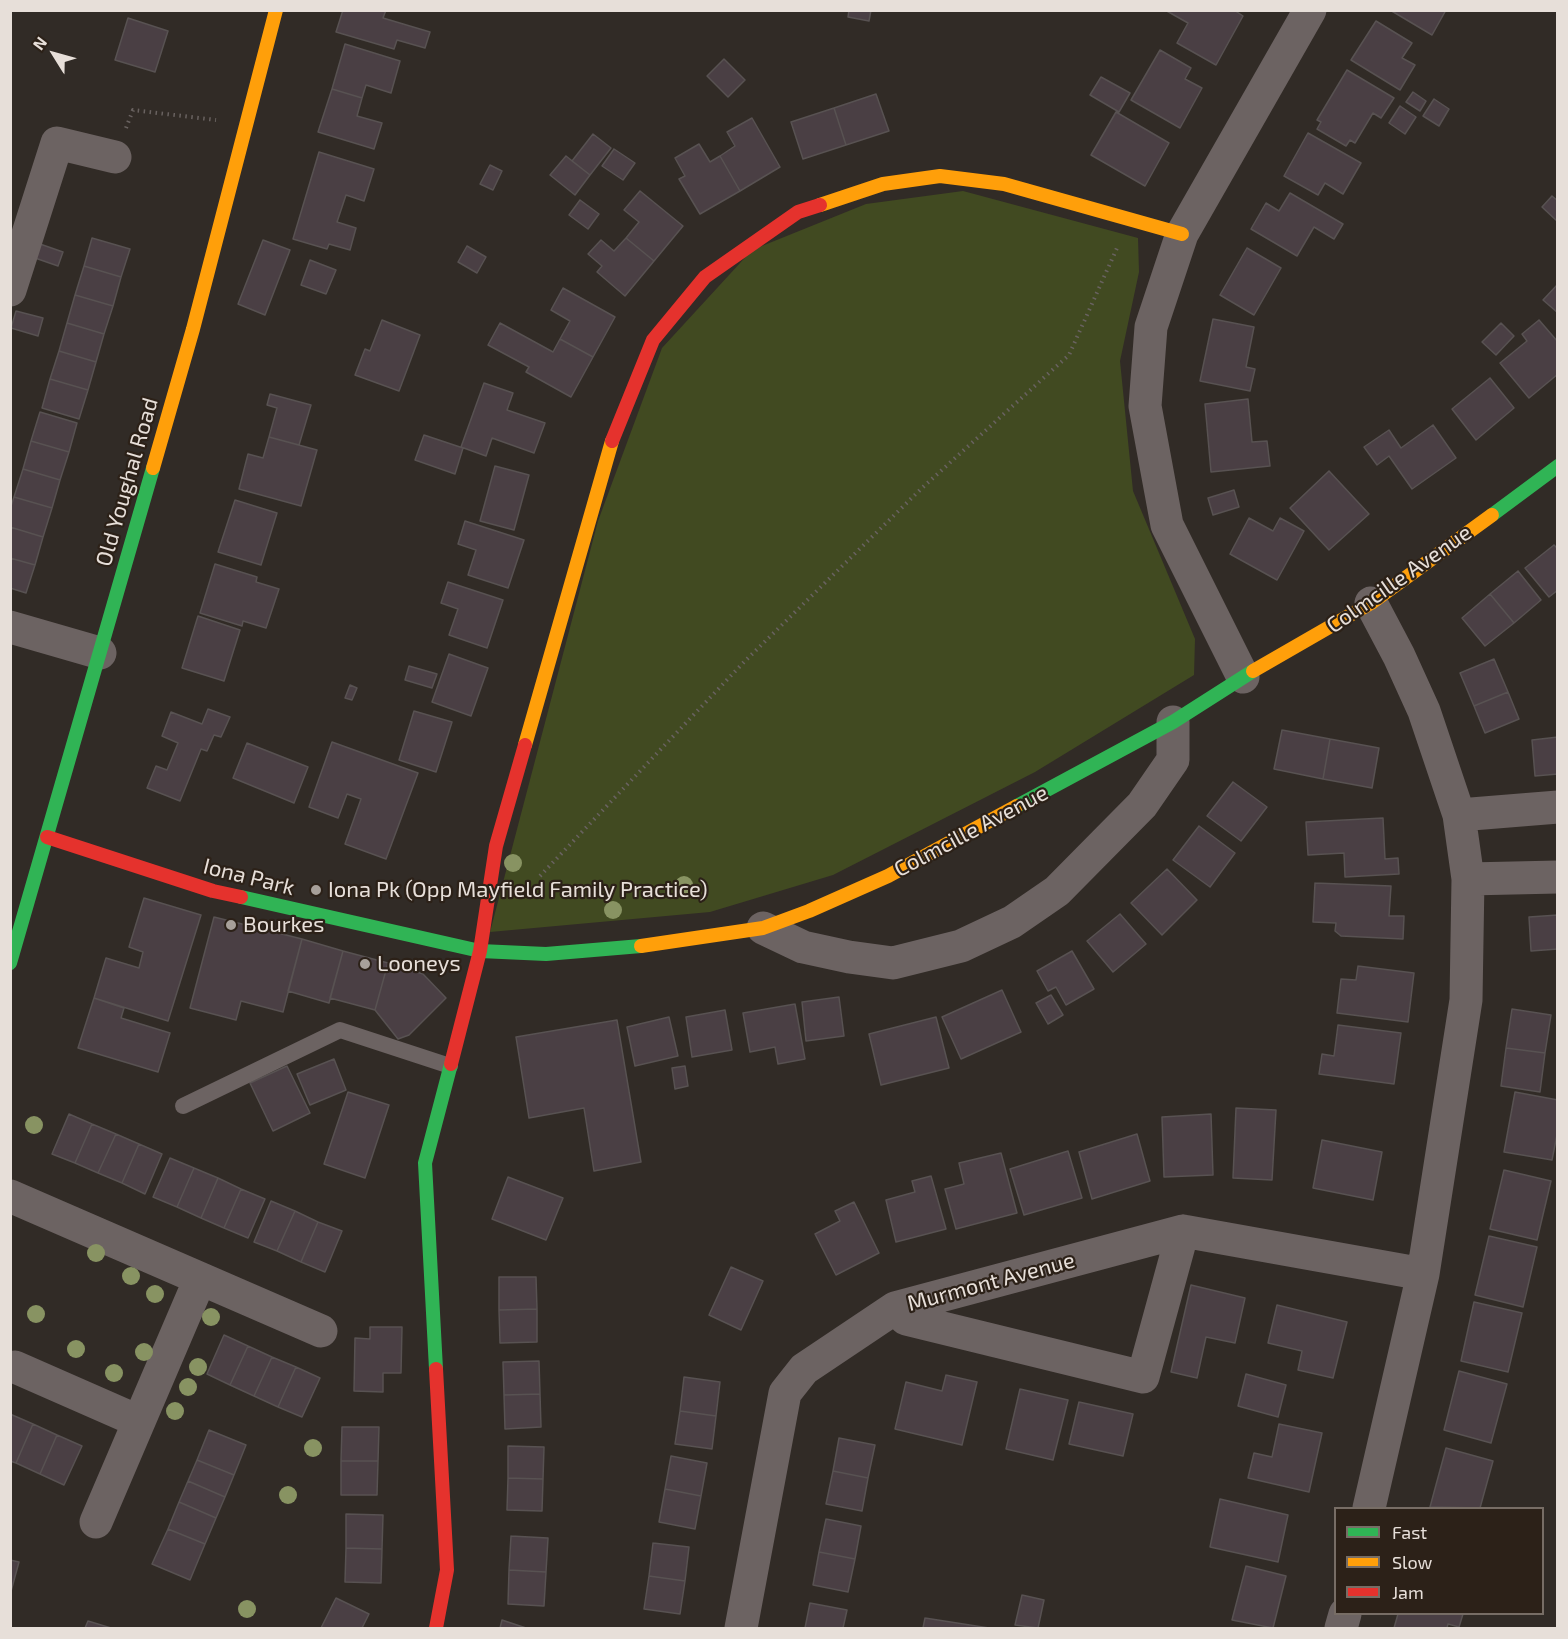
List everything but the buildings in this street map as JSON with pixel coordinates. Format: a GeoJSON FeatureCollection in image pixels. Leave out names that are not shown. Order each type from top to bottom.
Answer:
{"type":"FeatureCollection","features":[{"type":"Feature","properties":{"kind":"street","name":"Old Youghal Road"},"geometry":{"type":"LineString","coordinates":[[10,963],[193,329],[276,10]]}},
{"type":"Feature","properties":{"kind":"street"},"geometry":{"type":"LineString","coordinates":[[1243,677],[1167,525],[1145,406],[1151,327],[1182,234],[1310,10]]}},
{"type":"Feature","properties":{"kind":"street"},"geometry":{"type":"LineString","coordinates":[[10,290],[57,143],[115,157]]}},
{"type":"Feature","properties":{"kind":"street"},"geometry":{"type":"LineString","coordinates":[[436,1629],[447,1570],[425,1163],[480,951],[496,846],[612,442],[653,340],[705,277],[798,212],[883,184],[940,176],[1004,184],[1182,234]]}},
{"type":"Feature","properties":{"kind":"street","name":"Colmcille Avenue"},"geometry":{"type":"LineString","coordinates":[[480,951],[546,954],[650,945],[763,928],[888,876],[1173,722],[1243,677],[1371,603],[1557,466]]}},
{"type":"Feature","properties":{"kind":"street"},"geometry":{"type":"LineString","coordinates":[[1369,1507],[1423,1274],[1466,1000],[1468,879],[1459,815],[1424,711],[1371,603]]}},
{"type":"Feature","properties":{"kind":"street"},"geometry":{"type":"LineString","coordinates":[[10,627],[100,653]]}},
{"type":"Feature","properties":{"kind":"street"},"geometry":{"type":"LineString","coordinates":[[763,928],[803,947],[892,963],[961,946],[1012,922],[1057,891],[1142,804],[1173,760],[1173,722]]}},
{"type":"Feature","properties":{"kind":"street"},"geometry":{"type":"LineString","coordinates":[[1459,815],[1557,807]]}},
{"type":"Feature","properties":{"kind":"street","name":"Iona Park"},"geometry":{"type":"LineString","coordinates":[[47,837],[213,891],[480,951]]}},
{"type":"Feature","properties":{"kind":"street"},"geometry":{"type":"LineString","coordinates":[[1468,879],[1557,878]]}},
{"type":"Feature","properties":{"kind":"street"},"geometry":{"type":"LineString","coordinates":[[10,1196],[321,1331]]}},
{"type":"Feature","properties":{"kind":"street"},"geometry":{"type":"LineString","coordinates":[[895,1308],[906,1319],[1143,1377],[1183,1231]]}},
{"type":"Feature","properties":{"kind":"street","name":"Murmont Avenue"},"geometry":{"type":"LineString","coordinates":[[741,1629],[785,1393],[804,1369],[895,1308],[1183,1231],[1423,1274]]}},
{"type":"Feature","properties":{"kind":"street"},"geometry":{"type":"LineString","coordinates":[[96,1522],[200,1279]]}},
{"type":"Feature","properties":{"kind":"street"},"geometry":{"type":"LineString","coordinates":[[15,1367],[138,1421]]}},
{"type":"Feature","properties":{"kind":"lane"},"geometry":{"type":"LineString","coordinates":[[183,1106],[340,1030],[450,1066]]}},
{"type":"Feature","properties":{"kind":"path"},"geometry":{"type":"LineString","coordinates":[[115,157],[133,110],[247,124]]}},
{"type":"Feature","properties":{"kind":"path"},"geometry":{"type":"LineString","coordinates":[[540,876],[744,662],[922,488],[1069,355],[1131,218]]}},
{"type":"Feature","properties":{"kind":"green space"},"geometry":{"type":"Polygon","coordinates":[[[963,191],[1138,238],[1139,272],[1120,361],[1133,491],[1195,639],[1194,675],[1035,772],[833,875],[710,912],[490,932],[598,521],[662,348],[752,250],[866,204],[963,191]]]}},
{"type":"Feature","properties":{"kind":"traffic: fast"},"geometry":{"type":"LineString","coordinates":[[1492,515],[1558,466]]}},
{"type":"Feature","properties":{"kind":"traffic: fast"},"geometry":{"type":"LineString","coordinates":[[10,963],[153,468]]}},
{"type":"Feature","properties":{"kind":"traffic: fast"},"geometry":{"type":"LineString","coordinates":[[1017,806],[1173,722],[1253,671]]}},
{"type":"Feature","properties":{"kind":"traffic: fast"},"geometry":{"type":"LineString","coordinates":[[241,897],[480,951],[546,954],[641,946]]}},
{"type":"Feature","properties":{"kind":"traffic: fast"},"geometry":{"type":"LineString","coordinates":[[436,1369],[425,1163],[451,1064]]}},
{"type":"Feature","properties":{"kind":"traffic: slow"},"geometry":{"type":"LineString","coordinates":[[153,468],[193,329],[276,10]]}},
{"type":"Feature","properties":{"kind":"traffic: slow"},"geometry":{"type":"LineString","coordinates":[[820,205],[883,184],[940,176],[1004,184],[1182,234]]}},
{"type":"Feature","properties":{"kind":"traffic: slow"},"geometry":{"type":"LineString","coordinates":[[525,745],[612,441]]}},
{"type":"Feature","properties":{"kind":"traffic: slow"},"geometry":{"type":"LineString","coordinates":[[1253,671],[1371,603],[1492,515]]}},
{"type":"Feature","properties":{"kind":"traffic: slow"},"geometry":{"type":"LineString","coordinates":[[641,946],[763,928],[809,911],[888,876],[1017,806]]}},
{"type":"Feature","properties":{"kind":"traffic: jam"},"geometry":{"type":"LineString","coordinates":[[612,441],[653,340],[705,277],[798,212],[820,205]]}},
{"type":"Feature","properties":{"kind":"traffic: jam"},"geometry":{"type":"LineString","coordinates":[[451,1064],[480,951],[496,846],[525,745]]}},
{"type":"Feature","properties":{"kind":"traffic: jam"},"geometry":{"type":"LineString","coordinates":[[47,837],[213,891],[241,897]]}},
{"type":"Feature","properties":{"kind":"traffic: jam"},"geometry":{"type":"LineString","coordinates":[[436,1369],[447,1570],[436,1628]]}},
{"type":"Feature","properties":{"kind":"place","name":"Iona Pk (Opp Mayfield Family Practice)"},"geometry":{"type":"Point","coordinates":[316,890]}},
{"type":"Feature","properties":{"kind":"place","name":"Bourkes"},"geometry":{"type":"Point","coordinates":[231,925]}},
{"type":"Feature","properties":{"kind":"place","name":"Looneys"},"geometry":{"type":"Point","coordinates":[365,964]}}]}
